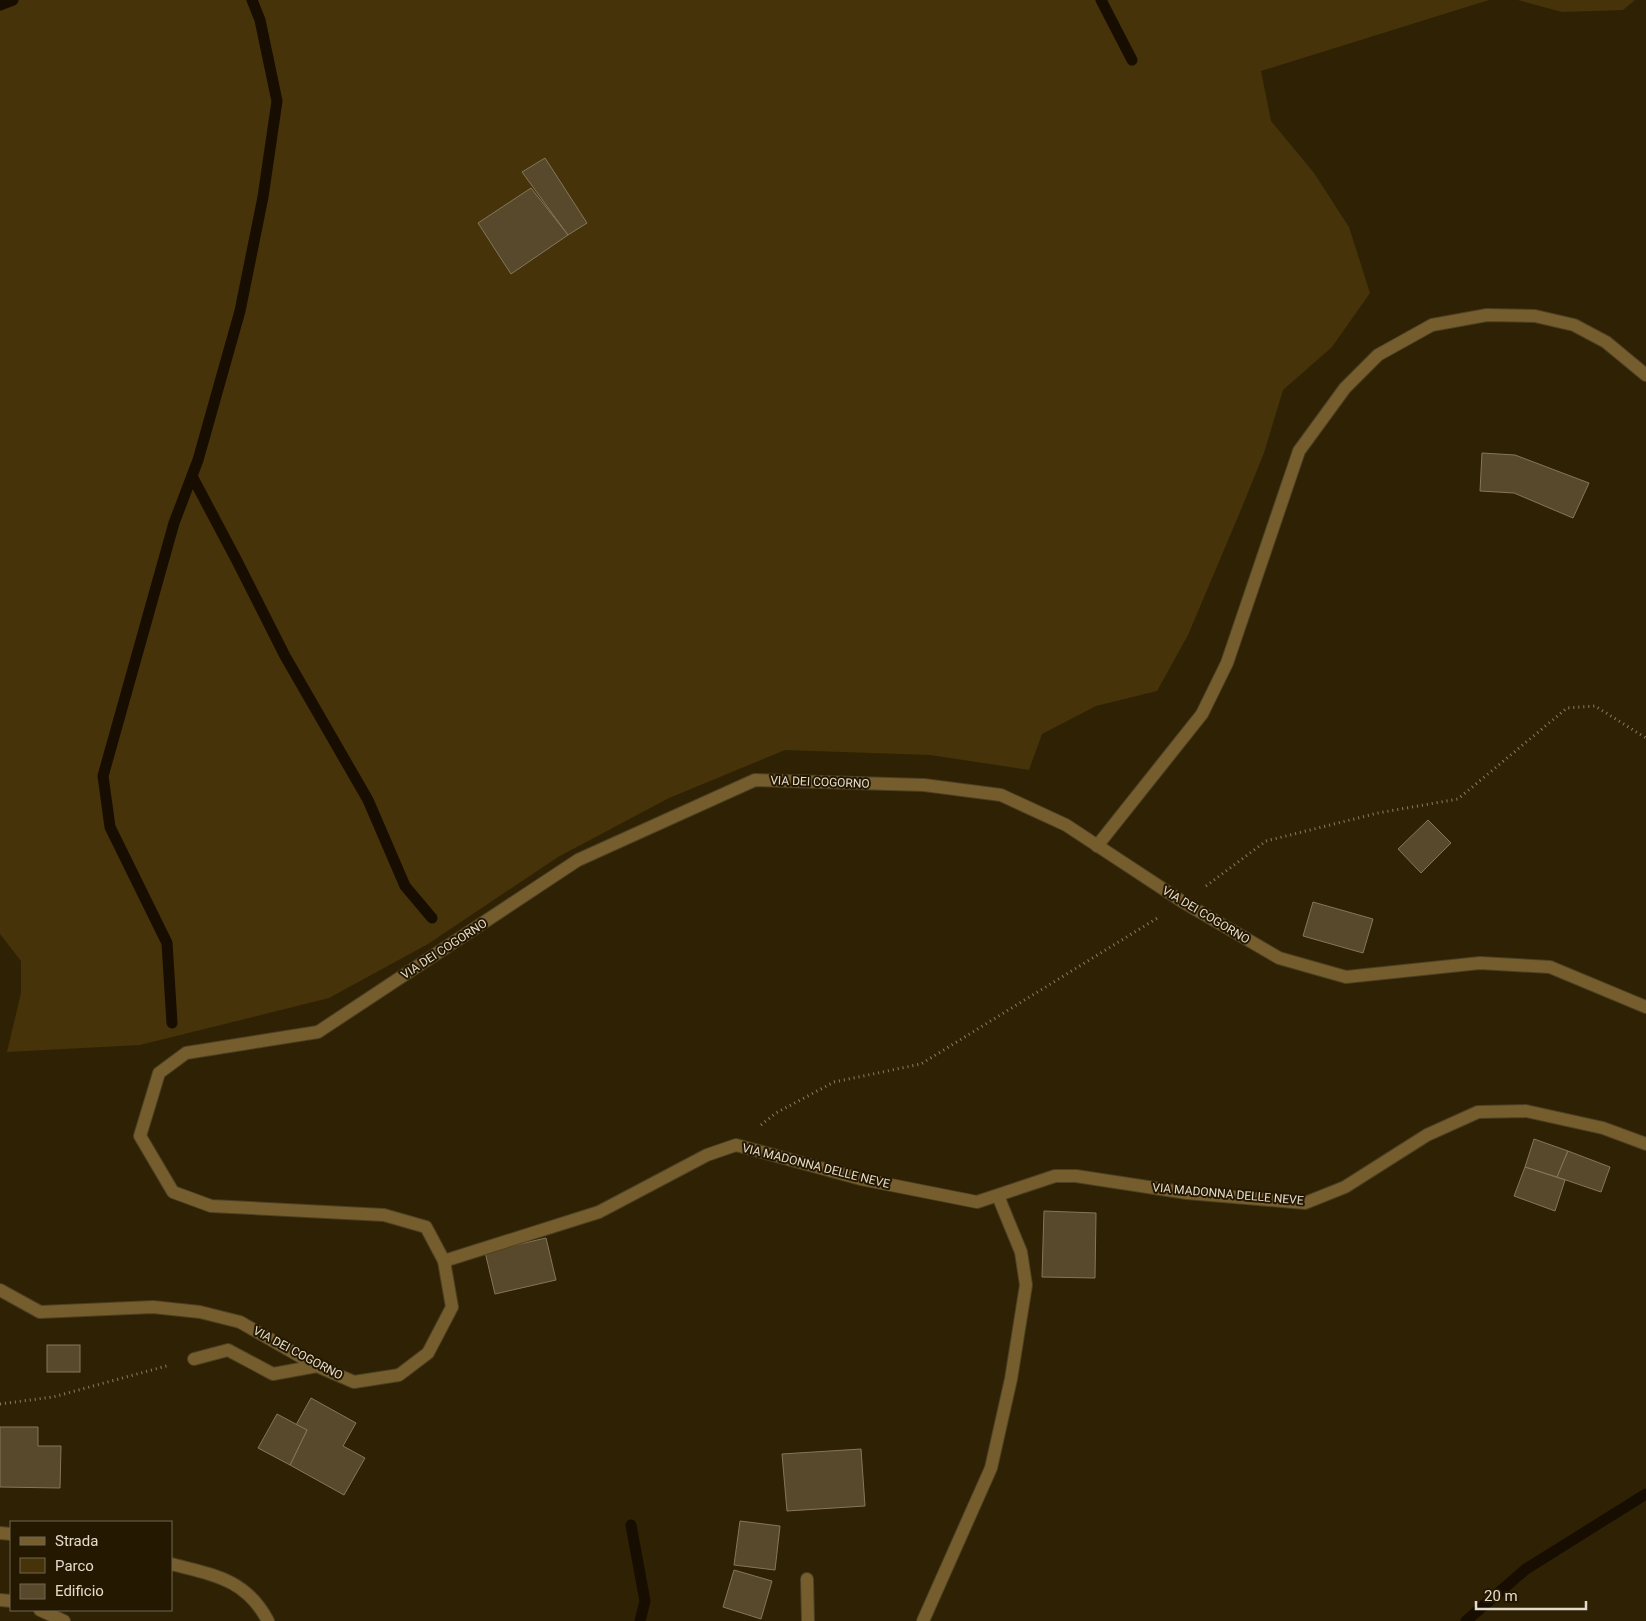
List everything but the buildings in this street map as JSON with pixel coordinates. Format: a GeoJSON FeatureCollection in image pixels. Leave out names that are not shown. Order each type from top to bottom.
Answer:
{"type":"FeatureCollection","features":[{"type":"Feature","properties":{"kind":"street"},"geometry":{"type":"LineString","coordinates":[[1097,846],[1202,714],[1227,663],[1299,451],[1344,388],[1378,355],[1432,325],[1488,315],[1535,316],[1574,325],[1606,342],[1646,376]]}},
{"type":"Feature","properties":{"kind":"street","name":"VIA DEI COGORNO"},"geometry":{"type":"LineString","coordinates":[[0,1290],[40,1312],[153,1307],[200,1312],[240,1322],[317,1366],[354,1382],[399,1376],[428,1353],[452,1307],[444,1260],[426,1227],[384,1215],[212,1206],[173,1192],[140,1136],[158,1073],[186,1054],[318,1032],[578,860],[755,780],[924,786],[1001,795],[1066,826],[1183,902],[1279,958],[1346,977],[1480,963],[1550,967],[1646,1008]]}},
{"type":"Feature","properties":{"kind":"street","name":"VIA MADONNA DELLE NEVE"},"geometry":{"type":"LineString","coordinates":[[444,1260],[599,1212],[706,1155],[736,1145],[880,1183],[977,1202],[1055,1176],[1076,1176],[1188,1193],[1305,1203],[1345,1187],[1428,1135],[1478,1112],[1526,1111],[1603,1128],[1646,1144]]}},
{"type":"Feature","properties":{"kind":"street"},"geometry":{"type":"LineString","coordinates":[[924,1621],[991,1468],[1011,1378],[1026,1285],[1021,1252],[998,1196]]}},
{"type":"Feature","properties":{"kind":"street"},"geometry":{"type":"LineString","coordinates":[[194,1359],[228,1350],[273,1374],[317,1366]]}},
{"type":"Feature","properties":{"kind":"street"},"geometry":{"type":"LineString","coordinates":[[172,1564],[234,1583],[258,1602],[268,1621]]}},
{"type":"Feature","properties":{"kind":"street"},"geometry":{"type":"LineString","coordinates":[[807,1580],[808,1621]]}},
{"type":"Feature","properties":{"kind":"street"},"geometry":{"type":"LineString","coordinates":[[42,1611],[64,1621]]}},
{"type":"Feature","properties":{"kind":"path"},"geometry":{"type":"LineString","coordinates":[[736,1145],[776,1113],[834,1082],[921,1064],[1183,902],[1266,841],[1378,812],[1458,799],[1567,708],[1595,706],[1646,738]]}},
{"type":"Feature","properties":{"kind":"path"},"geometry":{"type":"LineString","coordinates":[[0,1404],[54,1397],[194,1359]]}},
{"type":"Feature","properties":{"kind":"green space"},"geometry":{"type":"Polygon","coordinates":[[[0,0],[1489,0],[1261,71],[1271,121],[1314,173],[1349,227],[1370,293],[1332,347],[1283,390],[1264,453],[1240,512],[1188,635],[1157,691],[1096,706],[1042,734],[1029,770],[930,755],[785,750],[669,798],[558,857],[428,944],[329,998],[140,1045],[7,1052],[21,993],[21,961],[0,934],[0,0]]]}},
{"type":"Feature","properties":{"kind":"green space"},"geometry":{"type":"Polygon","coordinates":[[[1518,0],[1635,0],[1623,10],[1562,12],[1518,0]]]}},
{"type":"Feature","properties":{"kind":"waterway"},"geometry":{"type":"LineString","coordinates":[[0,5],[13,0]]}},
{"type":"Feature","properties":{"kind":"waterway"},"geometry":{"type":"LineString","coordinates":[[172,1023],[167,943],[110,827],[103,776],[174,523],[198,460],[240,311],[263,197],[277,101],[260,20],[252,0]]}},
{"type":"Feature","properties":{"kind":"waterway"},"geometry":{"type":"LineString","coordinates":[[1101,0],[1132,60]]}},
{"type":"Feature","properties":{"kind":"waterway"},"geometry":{"type":"LineString","coordinates":[[192,476],[285,656],[368,800],[405,886],[432,918]]}},
{"type":"Feature","properties":{"kind":"waterway"},"geometry":{"type":"LineString","coordinates":[[1466,1621],[1526,1569],[1646,1494]]}},
{"type":"Feature","properties":{"kind":"waterway"},"geometry":{"type":"LineString","coordinates":[[631,1525],[645,1601],[640,1621]]}}]}
